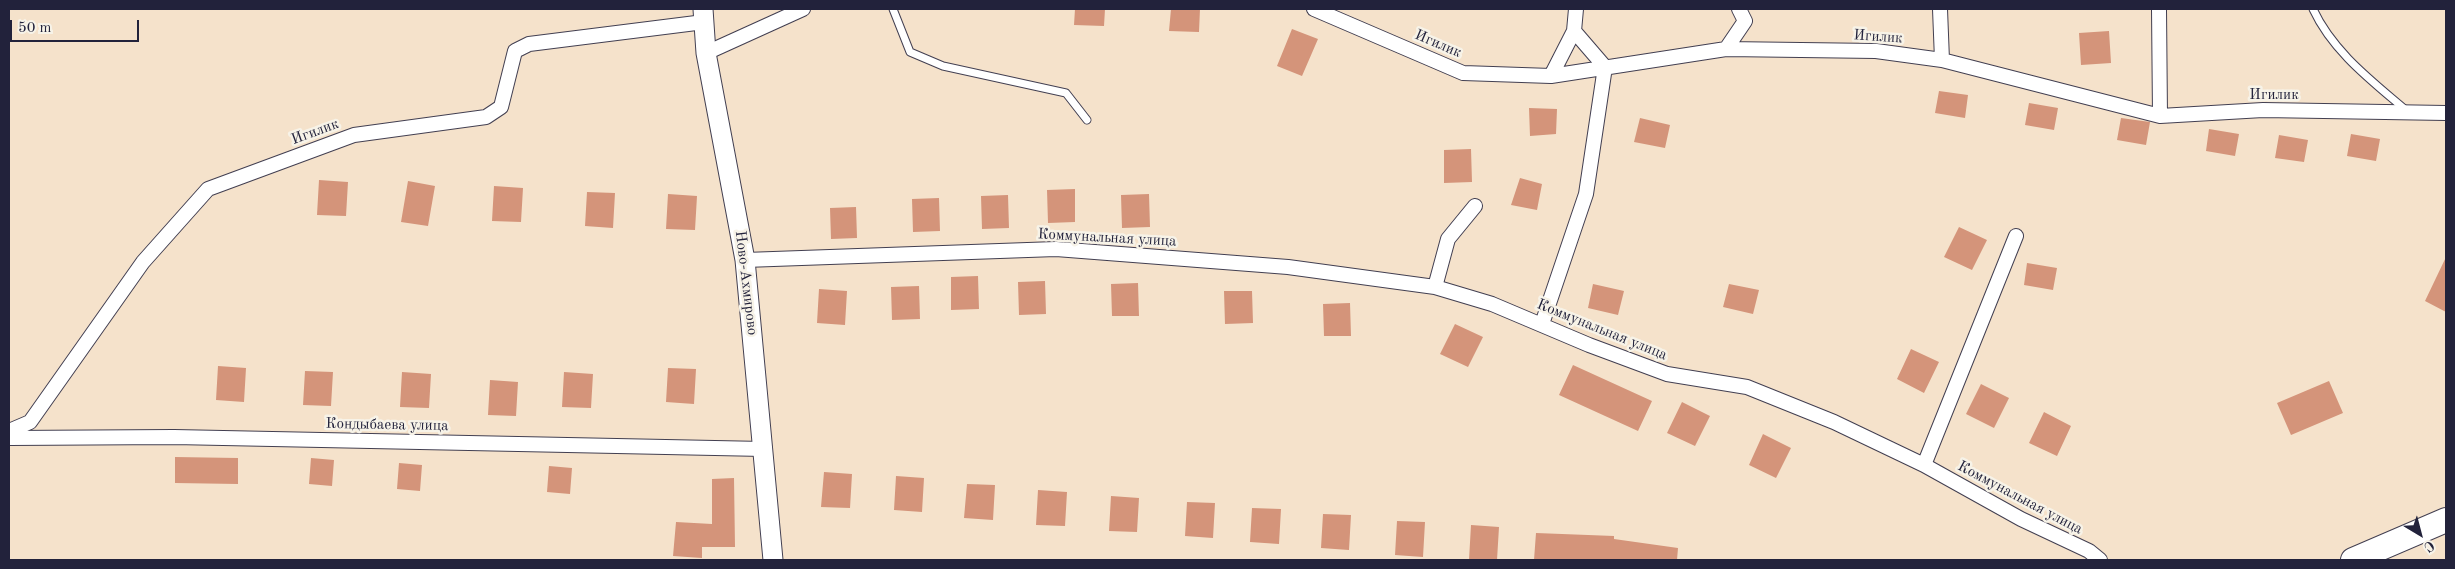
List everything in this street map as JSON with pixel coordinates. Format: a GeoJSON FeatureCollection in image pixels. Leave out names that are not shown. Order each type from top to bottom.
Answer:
{"type":"FeatureCollection","features":[{"type":"Feature","properties":{"kind":"highway"},"geometry":{"type":"LineString","coordinates":[[2352,560],[2446,520]]}},
{"type":"Feature","properties":{"kind":"street"},"geometry":{"type":"LineString","coordinates":[[706,53],[803,9]]}},
{"type":"Feature","properties":{"kind":"street","name":"Игилик"},"geometry":{"type":"LineString","coordinates":[[1314,9],[1463,73],[1551,76],[1726,49],[1876,51],[1942,60],[2160,116],[2263,110],[2446,113]]}},
{"type":"Feature","properties":{"kind":"street"},"geometry":{"type":"LineString","coordinates":[[1551,76],[1574,31],[1576,9]]}},
{"type":"Feature","properties":{"kind":"street"},"geometry":{"type":"LineString","coordinates":[[1726,49],[1744,21],[1739,9]]}},
{"type":"Feature","properties":{"kind":"street"},"geometry":{"type":"LineString","coordinates":[[1940,9],[1942,60]]}},
{"type":"Feature","properties":{"kind":"street"},"geometry":{"type":"LineString","coordinates":[[2158,9],[2160,116]]}},
{"type":"Feature","properties":{"kind":"street","name":"Ново-Ахмирово"},"geometry":{"type":"LineString","coordinates":[[704,15],[706,53],[745,260],[773,560]]}},
{"type":"Feature","properties":{"kind":"street","name":"Игилик"},"geometry":{"type":"LineString","coordinates":[[9,431],[30,422],[143,262],[208,189],[354,135],[486,117],[501,107],[515,51],[529,44],[704,15]]}},
{"type":"Feature","properties":{"kind":"street"},"geometry":{"type":"LineString","coordinates":[[1542,324],[1586,194],[1605,67],[1574,31]]}},
{"type":"Feature","properties":{"kind":"street"},"geometry":{"type":"LineString","coordinates":[[1435,288],[1448,239],[1475,206]]}},
{"type":"Feature","properties":{"kind":"street"},"geometry":{"type":"LineString","coordinates":[[1924,466],[2016,236]]}},
{"type":"Feature","properties":{"kind":"street","name":"Коммунальная улица"},"geometry":{"type":"LineString","coordinates":[[745,260],[1056,249],[1288,267],[1435,288],[1492,304],[1589,345],[1666,374],[1747,387],[1834,422],[1924,466],[2020,518],[2089,552],[2100,560]]}},
{"type":"Feature","properties":{"kind":"street","name":"Кондыбаева улица"},"geometry":{"type":"LineString","coordinates":[[9,438],[183,438],[764,449]]}},
{"type":"Feature","properties":{"kind":"lane"},"geometry":{"type":"LineString","coordinates":[[893,9],[910,52],[943,66],[1066,93],[1087,120]]}},
{"type":"Feature","properties":{"kind":"lane"},"geometry":{"type":"LineString","coordinates":[[2313,9],[2320,24],[2354,66],[2409,112]]}},
{"type":"Feature","properties":{"kind":"building"},"geometry":{"type":"Polygon","coordinates":[[[1075,9],[1105,9],[1104,26],[1074,25],[1075,9]]]}},
{"type":"Feature","properties":{"kind":"building"},"geometry":{"type":"Polygon","coordinates":[[[1171,9],[1200,9],[1199,32],[1169,31],[1171,9]]]}},
{"type":"Feature","properties":{"kind":"building"},"geometry":{"type":"Polygon","coordinates":[[[1292,29],[1318,39],[1302,76],[1277,66],[1292,29]]]}},
{"type":"Feature","properties":{"kind":"building"},"geometry":{"type":"Polygon","coordinates":[[[2109,31],[2111,63],[2081,65],[2079,33],[2109,31]]]}},
{"type":"Feature","properties":{"kind":"building"},"geometry":{"type":"Polygon","coordinates":[[[1939,91],[1968,95],[1965,118],[1935,113],[1939,91]]]}},
{"type":"Feature","properties":{"kind":"building"},"geometry":{"type":"Polygon","coordinates":[[[2029,103],[2058,108],[2054,130],[2025,125],[2029,103]]]}},
{"type":"Feature","properties":{"kind":"building"},"geometry":{"type":"Polygon","coordinates":[[[1529,108],[1557,109],[1556,134],[1530,136],[1529,108]]]}},
{"type":"Feature","properties":{"kind":"building"},"geometry":{"type":"Polygon","coordinates":[[[1640,118],[1670,125],[1665,148],[1634,142],[1640,118]]]}},
{"type":"Feature","properties":{"kind":"building"},"geometry":{"type":"Polygon","coordinates":[[[2121,118],[2150,122],[2146,145],[2117,140],[2121,118]]]}},
{"type":"Feature","properties":{"kind":"building"},"geometry":{"type":"Polygon","coordinates":[[[2209,129],[2239,134],[2235,156],[2206,151],[2209,129]]]}},
{"type":"Feature","properties":{"kind":"building"},"geometry":{"type":"Polygon","coordinates":[[[2351,134],[2380,139],[2376,161],[2347,156],[2351,134]]]}},
{"type":"Feature","properties":{"kind":"building"},"geometry":{"type":"Polygon","coordinates":[[[2279,135],[2308,140],[2304,162],[2275,158],[2279,135]]]}},
{"type":"Feature","properties":{"kind":"building"},"geometry":{"type":"Polygon","coordinates":[[[1471,149],[1472,182],[1444,183],[1444,150],[1471,149]]]}},
{"type":"Feature","properties":{"kind":"building"},"geometry":{"type":"Polygon","coordinates":[[[1520,178],[1542,184],[1537,210],[1511,205],[1520,178]]]}},
{"type":"Feature","properties":{"kind":"building"},"geometry":{"type":"Polygon","coordinates":[[[319,180],[348,182],[346,216],[317,215],[319,180]]]}},
{"type":"Feature","properties":{"kind":"building"},"geometry":{"type":"Polygon","coordinates":[[[408,181],[435,186],[428,226],[401,222],[408,181]]]}},
{"type":"Feature","properties":{"kind":"building"},"geometry":{"type":"Polygon","coordinates":[[[494,186],[523,188],[521,222],[492,221],[494,186]]]}},
{"type":"Feature","properties":{"kind":"building"},"geometry":{"type":"Polygon","coordinates":[[[1075,189],[1075,222],[1048,223],[1047,190],[1075,189]]]}},
{"type":"Feature","properties":{"kind":"building"},"geometry":{"type":"Polygon","coordinates":[[[587,192],[615,193],[613,228],[585,226],[587,192]]]}},
{"type":"Feature","properties":{"kind":"building"},"geometry":{"type":"Polygon","coordinates":[[[668,194],[697,196],[695,230],[666,229],[668,194]]]}},
{"type":"Feature","properties":{"kind":"building"},"geometry":{"type":"Polygon","coordinates":[[[1149,194],[1150,227],[1122,228],[1121,195],[1149,194]]]}},
{"type":"Feature","properties":{"kind":"building"},"geometry":{"type":"Polygon","coordinates":[[[1008,195],[1009,228],[982,229],[981,196],[1008,195]]]}},
{"type":"Feature","properties":{"kind":"building"},"geometry":{"type":"Polygon","coordinates":[[[939,198],[940,231],[913,232],[912,199],[939,198]]]}},
{"type":"Feature","properties":{"kind":"building"},"geometry":{"type":"Polygon","coordinates":[[[856,207],[857,238],[831,239],[830,208],[856,207]]]}},
{"type":"Feature","properties":{"kind":"building"},"geometry":{"type":"Polygon","coordinates":[[[1959,227],[1987,240],[1972,270],[1944,257],[1959,227]]]}},
{"type":"Feature","properties":{"kind":"building"},"geometry":{"type":"Polygon","coordinates":[[[2446,257],[2446,312],[2425,301],[2446,257]]]}},
{"type":"Feature","properties":{"kind":"building"},"geometry":{"type":"Polygon","coordinates":[[[2027,263],[2057,268],[2053,290],[2024,285],[2027,263]]]}},
{"type":"Feature","properties":{"kind":"building"},"geometry":{"type":"Polygon","coordinates":[[[978,276],[979,309],[951,310],[951,277],[978,276]]]}},
{"type":"Feature","properties":{"kind":"building"},"geometry":{"type":"Polygon","coordinates":[[[1045,281],[1046,314],[1019,315],[1018,282],[1045,281]]]}},
{"type":"Feature","properties":{"kind":"building"},"geometry":{"type":"Polygon","coordinates":[[[1138,283],[1139,316],[1112,316],[1111,284],[1138,283]]]}},
{"type":"Feature","properties":{"kind":"building"},"geometry":{"type":"Polygon","coordinates":[[[1593,284],[1624,291],[1618,315],[1588,308],[1593,284]]]}},
{"type":"Feature","properties":{"kind":"building"},"geometry":{"type":"Polygon","coordinates":[[[1729,284],[1759,290],[1753,314],[1723,307],[1729,284]]]}},
{"type":"Feature","properties":{"kind":"building"},"geometry":{"type":"Polygon","coordinates":[[[919,286],[920,319],[892,320],[891,287],[919,286]]]}},
{"type":"Feature","properties":{"kind":"building"},"geometry":{"type":"Polygon","coordinates":[[[819,289],[847,291],[845,325],[817,323],[819,289]]]}},
{"type":"Feature","properties":{"kind":"building"},"geometry":{"type":"Polygon","coordinates":[[[1224,291],[1252,291],[1253,323],[1225,324],[1224,291]]]}},
{"type":"Feature","properties":{"kind":"building"},"geometry":{"type":"Polygon","coordinates":[[[1350,303],[1351,336],[1324,336],[1323,304],[1350,303]]]}},
{"type":"Feature","properties":{"kind":"building"},"geometry":{"type":"Polygon","coordinates":[[[1455,324],[1483,337],[1468,367],[1440,354],[1455,324]]]}},
{"type":"Feature","properties":{"kind":"building"},"geometry":{"type":"Polygon","coordinates":[[[1911,349],[1939,362],[1924,393],[1897,379],[1911,349]]]}},
{"type":"Feature","properties":{"kind":"building"},"geometry":{"type":"Polygon","coordinates":[[[1573,365],[1652,401],[1638,431],[1559,395],[1573,365]]]}},
{"type":"Feature","properties":{"kind":"building"},"geometry":{"type":"Polygon","coordinates":[[[218,366],[246,368],[244,402],[216,400],[218,366]]]}},
{"type":"Feature","properties":{"kind":"building"},"geometry":{"type":"Polygon","coordinates":[[[668,368],[696,369],[694,404],[666,402],[668,368]]]}},
{"type":"Feature","properties":{"kind":"building"},"geometry":{"type":"Polygon","coordinates":[[[305,371],[333,372],[331,406],[303,405],[305,371]]]}},
{"type":"Feature","properties":{"kind":"building"},"geometry":{"type":"Polygon","coordinates":[[[402,372],[431,374],[429,408],[400,407],[402,372]]]}},
{"type":"Feature","properties":{"kind":"building"},"geometry":{"type":"Polygon","coordinates":[[[564,372],[593,374],[591,408],[562,407],[564,372]]]}},
{"type":"Feature","properties":{"kind":"building"},"geometry":{"type":"Polygon","coordinates":[[[490,380],[518,382],[516,416],[488,415],[490,380]]]}},
{"type":"Feature","properties":{"kind":"building"},"geometry":{"type":"Polygon","coordinates":[[[2329,381],[2343,413],[2291,435],[2277,403],[2329,381]]]}},
{"type":"Feature","properties":{"kind":"building"},"geometry":{"type":"Polygon","coordinates":[[[1981,384],[2009,398],[1994,428],[1966,414],[1981,384]]]}},
{"type":"Feature","properties":{"kind":"building"},"geometry":{"type":"Polygon","coordinates":[[[1682,402],[1710,416],[1695,446],[1667,433],[1682,402]]]}},
{"type":"Feature","properties":{"kind":"building"},"geometry":{"type":"Polygon","coordinates":[[[2044,412],[2071,426],[2057,456],[2029,443],[2044,412]]]}},
{"type":"Feature","properties":{"kind":"building"},"geometry":{"type":"Polygon","coordinates":[[[1763,434],[1791,448],[1776,478],[1749,465],[1763,434]]]}},
{"type":"Feature","properties":{"kind":"building"},"geometry":{"type":"Polygon","coordinates":[[[175,457],[238,458],[238,484],[175,483],[175,457]]]}},
{"type":"Feature","properties":{"kind":"building"},"geometry":{"type":"Polygon","coordinates":[[[311,458],[334,460],[332,486],[309,484],[311,458]]]}},
{"type":"Feature","properties":{"kind":"building"},"geometry":{"type":"Polygon","coordinates":[[[399,463],[422,465],[420,491],[397,489],[399,463]]]}},
{"type":"Feature","properties":{"kind":"building"},"geometry":{"type":"Polygon","coordinates":[[[549,466],[572,468],[570,494],[547,492],[549,466]]]}},
{"type":"Feature","properties":{"kind":"building"},"geometry":{"type":"Polygon","coordinates":[[[824,472],[852,474],[850,508],[821,507],[824,472]]]}},
{"type":"Feature","properties":{"kind":"building"},"geometry":{"type":"Polygon","coordinates":[[[896,476],[924,478],[922,512],[894,510],[896,476]]]}},
{"type":"Feature","properties":{"kind":"building"},"geometry":{"type":"Polygon","coordinates":[[[734,478],[735,547],[702,547],[702,558],[673,556],[676,522],[712,524],[712,479],[734,478]]]}},
{"type":"Feature","properties":{"kind":"building"},"geometry":{"type":"Polygon","coordinates":[[[967,484],[995,485],[993,520],[964,518],[967,484]]]}},
{"type":"Feature","properties":{"kind":"building"},"geometry":{"type":"Polygon","coordinates":[[[1038,490],[1067,492],[1065,526],[1036,525],[1038,490]]]}},
{"type":"Feature","properties":{"kind":"building"},"geometry":{"type":"Polygon","coordinates":[[[1111,496],[1139,498],[1137,532],[1109,531],[1111,496]]]}},
{"type":"Feature","properties":{"kind":"building"},"geometry":{"type":"Polygon","coordinates":[[[1187,502],[1215,503],[1213,538],[1185,536],[1187,502]]]}},
{"type":"Feature","properties":{"kind":"building"},"geometry":{"type":"Polygon","coordinates":[[[1252,508],[1281,509],[1279,544],[1250,542],[1252,508]]]}},
{"type":"Feature","properties":{"kind":"building"},"geometry":{"type":"Polygon","coordinates":[[[1323,514],[1351,515],[1349,550],[1321,548],[1323,514]]]}},
{"type":"Feature","properties":{"kind":"building"},"geometry":{"type":"Polygon","coordinates":[[[1397,521],[1425,522],[1423,557],[1395,555],[1397,521]]]}},
{"type":"Feature","properties":{"kind":"building"},"geometry":{"type":"Polygon","coordinates":[[[1471,525],[1499,527],[1497,560],[1469,560],[1471,525]]]}},
{"type":"Feature","properties":{"kind":"building"},"geometry":{"type":"Polygon","coordinates":[[[1536,533],[1614,536],[1614,539],[1678,548],[1677,560],[1534,560],[1536,533]]]}}]}
